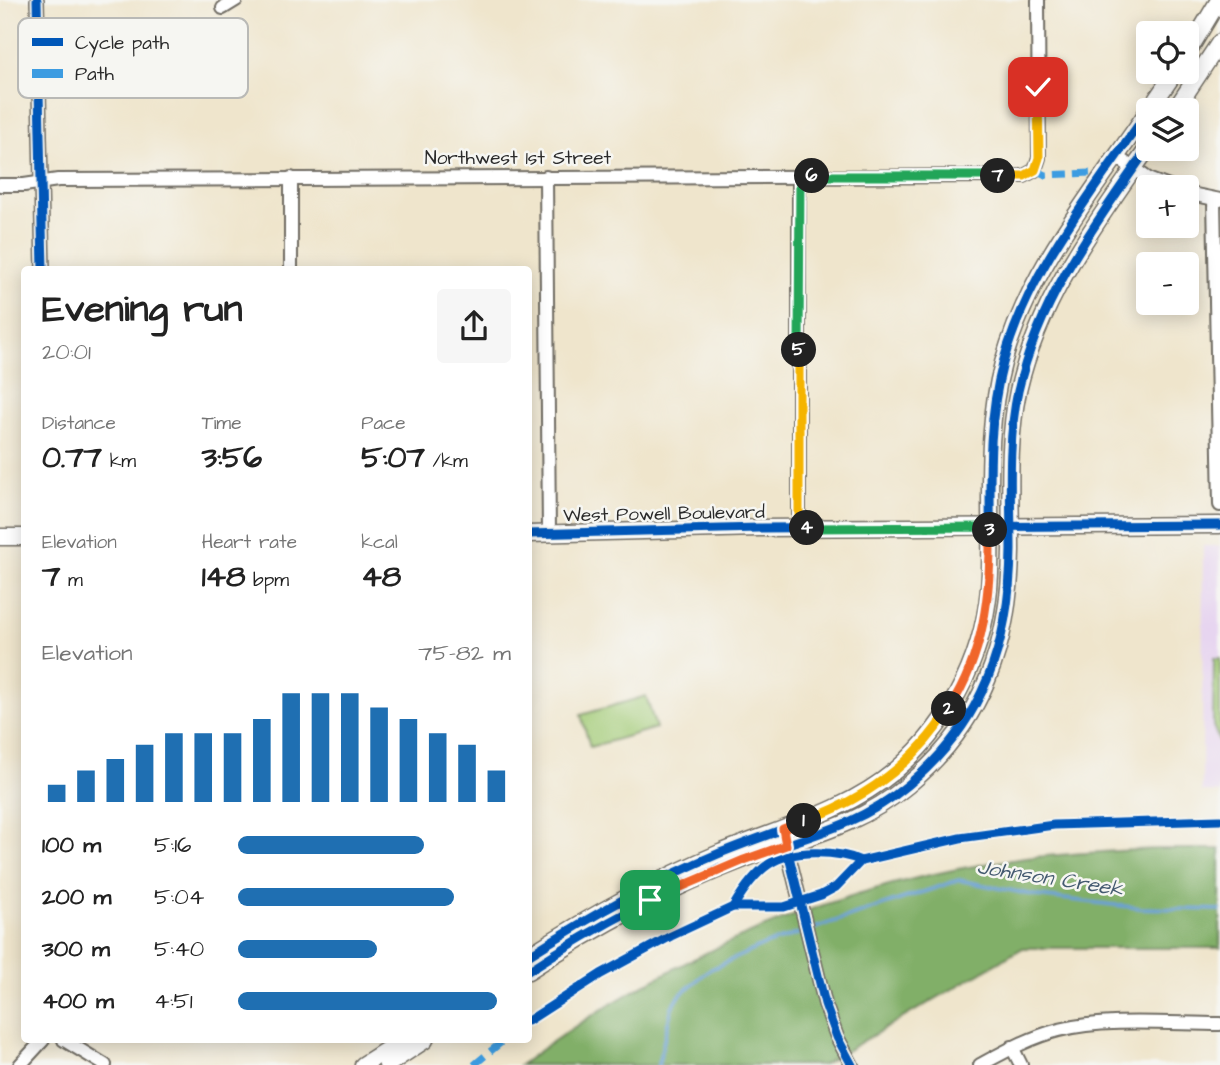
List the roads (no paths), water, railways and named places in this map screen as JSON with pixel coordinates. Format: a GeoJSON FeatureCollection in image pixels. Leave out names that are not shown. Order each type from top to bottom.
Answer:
{"type":"FeatureCollection","features":[{"type":"Feature","properties":{"kind":"main road"},"geometry":{"type":"LineString","coordinates":[[1199,38],[1215,17],[1219,0]]}},
{"type":"Feature","properties":{"kind":"main road"},"geometry":{"type":"LineString","coordinates":[[1183,98],[1220,42]]}},
{"type":"Feature","properties":{"kind":"main road"},"geometry":{"type":"LineString","coordinates":[[532,969],[650,900],[744,860],[842,806],[879,783],[922,745],[943,719],[965,681],[983,626],[990,576],[989,465],[993,413],[1013,331],[1042,269],[1136,129]]}},
{"type":"Feature","properties":{"kind":"main road"},"geometry":{"type":"LineString","coordinates":[[532,954],[581,923],[721,853],[785,837],[838,828],[890,800],[935,759],[963,724],[986,684],[1000,647],[1009,590],[1010,472],[1014,418],[1028,356],[1042,318],[1062,278],[1139,161]]}},
{"type":"Feature","properties":{"kind":"main road","name":"West Powell Boulevard"},"geometry":{"type":"LineString","coordinates":[[532,534],[799,528],[1220,525]]}},
{"type":"Feature","properties":{"kind":"main road"},"geometry":{"type":"LineString","coordinates":[[0,537],[21,537]]}},
{"type":"Feature","properties":{"kind":"main road"},"geometry":{"type":"LineString","coordinates":[[362,1065],[397,1043]]}},
{"type":"Feature","properties":{"kind":"main road"},"geometry":{"type":"LineString","coordinates":[[387,1065],[420,1043]]}},
{"type":"Feature","properties":{"kind":"street"},"geometry":{"type":"LineString","coordinates":[[37,0],[37,18]]}},
{"type":"Feature","properties":{"kind":"street"},"geometry":{"type":"LineString","coordinates":[[223,8],[236,0]]}},
{"type":"Feature","properties":{"kind":"street","name":"Northwest 1st Street"},"geometry":{"type":"LineString","coordinates":[[0,185],[24,185],[41,180],[1024,176],[1035,170],[1039,158],[1038,0]]}},
{"type":"Feature","properties":{"kind":"street"},"geometry":{"type":"LineString","coordinates":[[39,98],[43,266]]}},
{"type":"Feature","properties":{"kind":"street"},"geometry":{"type":"LineString","coordinates":[[1117,157],[1144,175]]}},
{"type":"Feature","properties":{"kind":"street"},"geometry":{"type":"LineString","coordinates":[[799,528],[800,176]]}},
{"type":"Feature","properties":{"kind":"street"},"geometry":{"type":"LineString","coordinates":[[546,177],[549,534]]}},
{"type":"Feature","properties":{"kind":"street"},"geometry":{"type":"LineString","coordinates":[[291,178],[291,266]]}},
{"type":"Feature","properties":{"kind":"street"},"geometry":{"type":"LineString","coordinates":[[1199,196],[1217,200],[1220,505]]}},
{"type":"Feature","properties":{"kind":"street"},"geometry":{"type":"LineString","coordinates":[[785,837],[831,1023],[852,1065]]}},
{"type":"Feature","properties":{"kind":"street"},"geometry":{"type":"LineString","coordinates":[[980,1065],[1012,1048],[1055,1031],[1101,1023],[1220,1024]]}},
{"type":"Feature","properties":{"kind":"street"},"geometry":{"type":"LineString","coordinates":[[20,1065],[40,1043]]}},
{"type":"Feature","properties":{"kind":"street"},"geometry":{"type":"LineString","coordinates":[[69,1043],[105,1065]]}},
{"type":"Feature","properties":{"kind":"street"},"geometry":{"type":"LineString","coordinates":[[1012,1048],[1020,1065]]}},
{"type":"Feature","properties":{"kind":"waterway","name":"Johnson Creek"},"geometry":{"type":"LineString","coordinates":[[658,1065],[672,1007],[681,994],[709,970],[764,945],[959,880],[1038,896],[1140,908],[1220,910]]}}]}
